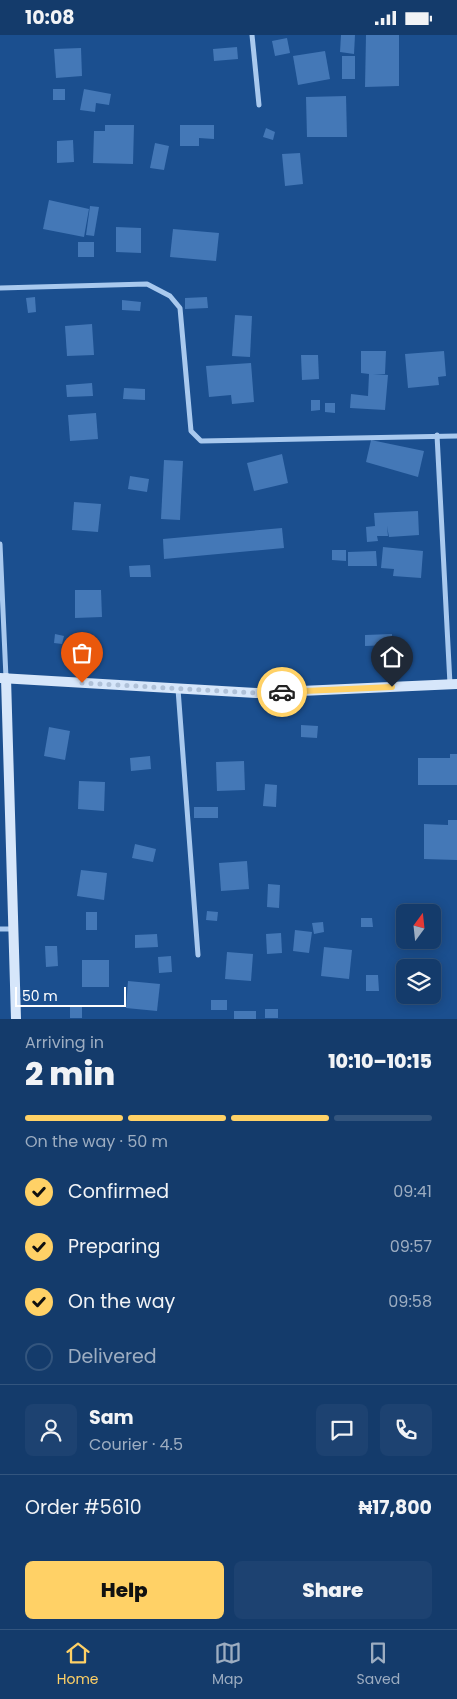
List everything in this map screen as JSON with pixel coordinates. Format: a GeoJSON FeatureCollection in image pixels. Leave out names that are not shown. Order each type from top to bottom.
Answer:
{"type":"FeatureCollection","features":[{"type":"Feature","properties":{"kind":"main road"},"geometry":{"type":"LineString","coordinates":[[16,1019],[3,678],[256,693],[453,684]]}},
{"type":"Feature","properties":{"kind":"street"},"geometry":{"type":"LineString","coordinates":[[252,35],[260,105]]}},
{"type":"Feature","properties":{"kind":"street"},"geometry":{"type":"LineString","coordinates":[[0,288],[148,284],[170,296],[180,308],[191,431],[201,441],[457,436]]}},
{"type":"Feature","properties":{"kind":"street"},"geometry":{"type":"LineString","coordinates":[[437,435],[453,684]]}},
{"type":"Feature","properties":{"kind":"street"},"geometry":{"type":"LineString","coordinates":[[0,544],[3,678]]}},
{"type":"Feature","properties":{"kind":"street"},"geometry":{"type":"LineString","coordinates":[[178,689],[198,955]]}},
{"type":"Feature","properties":{"kind":"street"},"geometry":{"type":"LineString","coordinates":[[0,929],[14,929]]}},
{"type":"Feature","properties":{"kind":"building"},"geometry":{"type":"Polygon","coordinates":[[[341,35],[355,35],[354,54],[340,52],[341,35]]]}},
{"type":"Feature","properties":{"kind":"building"},"geometry":{"type":"Polygon","coordinates":[[[366,35],[399,35],[399,86],[365,87],[366,35]]]}},
{"type":"Feature","properties":{"kind":"building"},"geometry":{"type":"Polygon","coordinates":[[[287,38],[290,53],[275,56],[272,41],[287,38]]]}},
{"type":"Feature","properties":{"kind":"building"},"geometry":{"type":"Polygon","coordinates":[[[237,47],[238,59],[214,61],[213,49],[237,47]]]}},
{"type":"Feature","properties":{"kind":"building"},"geometry":{"type":"Polygon","coordinates":[[[81,48],[82,76],[56,78],[54,49],[81,48]]]}},
{"type":"Feature","properties":{"kind":"building"},"geometry":{"type":"Polygon","coordinates":[[[325,51],[330,79],[298,85],[293,56],[325,51]]]}},
{"type":"Feature","properties":{"kind":"building"},"geometry":{"type":"Polygon","coordinates":[[[342,56],[355,56],[355,79],[342,79],[342,56]]]}},
{"type":"Feature","properties":{"kind":"building"},"geometry":{"type":"Polygon","coordinates":[[[53,89],[65,89],[65,100],[53,100],[53,89]]]}},
{"type":"Feature","properties":{"kind":"building"},"geometry":{"type":"Polygon","coordinates":[[[84,89],[111,94],[109,105],[96,103],[95,112],[80,110],[84,89]]]}},
{"type":"Feature","properties":{"kind":"building"},"geometry":{"type":"Polygon","coordinates":[[[346,96],[347,137],[307,137],[306,97],[346,96]]]}},
{"type":"Feature","properties":{"kind":"building"},"geometry":{"type":"Polygon","coordinates":[[[105,125],[134,125],[133,164],[93,163],[94,131],[105,131],[105,125]]]}},
{"type":"Feature","properties":{"kind":"building"},"geometry":{"type":"Polygon","coordinates":[[[180,125],[214,125],[214,139],[199,138],[199,146],[180,146],[180,125]]]}},
{"type":"Feature","properties":{"kind":"building"},"geometry":{"type":"Polygon","coordinates":[[[266,128],[275,132],[273,140],[263,137],[266,128]]]}},
{"type":"Feature","properties":{"kind":"building"},"geometry":{"type":"Polygon","coordinates":[[[73,140],[74,162],[57,163],[57,141],[73,140]]]}},
{"type":"Feature","properties":{"kind":"building"},"geometry":{"type":"Polygon","coordinates":[[[155,143],[169,146],[164,170],[150,168],[155,143]]]}},
{"type":"Feature","properties":{"kind":"building"},"geometry":{"type":"Polygon","coordinates":[[[300,153],[303,184],[285,186],[282,154],[300,153]]]}},
{"type":"Feature","properties":{"kind":"building"},"geometry":{"type":"Polygon","coordinates":[[[49,200],[89,209],[84,237],[43,229],[49,200]]]}},
{"type":"Feature","properties":{"kind":"building"},"geometry":{"type":"Polygon","coordinates":[[[90,206],[99,207],[94,236],[86,235],[90,206]]]}},
{"type":"Feature","properties":{"kind":"building"},"geometry":{"type":"Polygon","coordinates":[[[116,227],[141,228],[141,253],[116,252],[116,227]]]}},
{"type":"Feature","properties":{"kind":"building"},"geometry":{"type":"Polygon","coordinates":[[[173,229],[219,233],[216,261],[170,257],[173,229]]]}},
{"type":"Feature","properties":{"kind":"building"},"geometry":{"type":"Polygon","coordinates":[[[78,242],[94,242],[94,257],[78,257],[78,242]]]}},
{"type":"Feature","properties":{"kind":"building"},"geometry":{"type":"Polygon","coordinates":[[[35,297],[36,312],[28,313],[26,298],[35,297]]]}},
{"type":"Feature","properties":{"kind":"building"},"geometry":{"type":"Polygon","coordinates":[[[207,297],[208,308],[185,309],[185,298],[207,297]]]}},
{"type":"Feature","properties":{"kind":"building"},"geometry":{"type":"Polygon","coordinates":[[[122,300],[141,302],[140,311],[122,310],[122,300]]]}},
{"type":"Feature","properties":{"kind":"building"},"geometry":{"type":"Polygon","coordinates":[[[235,315],[252,316],[250,357],[232,356],[235,315]]]}},
{"type":"Feature","properties":{"kind":"building"},"geometry":{"type":"Polygon","coordinates":[[[92,324],[94,355],[67,356],[65,326],[92,324]]]}},
{"type":"Feature","properties":{"kind":"building"},"geometry":{"type":"Polygon","coordinates":[[[361,351],[386,351],[385,374],[373,374],[388,375],[385,410],[350,408],[351,394],[368,396],[369,374],[361,373],[361,351]]]}},
{"type":"Feature","properties":{"kind":"building"},"geometry":{"type":"Polygon","coordinates":[[[444,351],[446,376],[438,377],[439,385],[408,388],[405,354],[444,351]]]}},
{"type":"Feature","properties":{"kind":"building"},"geometry":{"type":"Polygon","coordinates":[[[301,355],[318,355],[319,379],[302,380],[301,355]]]}},
{"type":"Feature","properties":{"kind":"building"},"geometry":{"type":"Polygon","coordinates":[[[251,363],[254,402],[232,404],[231,395],[209,397],[206,366],[251,363]]]}},
{"type":"Feature","properties":{"kind":"building"},"geometry":{"type":"Polygon","coordinates":[[[92,383],[93,396],[67,397],[66,385],[92,383]]]}},
{"type":"Feature","properties":{"kind":"building"},"geometry":{"type":"Polygon","coordinates":[[[124,388],[145,389],[145,400],[123,399],[124,388]]]}},
{"type":"Feature","properties":{"kind":"building"},"geometry":{"type":"Polygon","coordinates":[[[311,400],[320,400],[320,410],[311,411],[311,400]]]}},
{"type":"Feature","properties":{"kind":"building"},"geometry":{"type":"Polygon","coordinates":[[[325,403],[335,403],[335,413],[325,412],[325,403]]]}},
{"type":"Feature","properties":{"kind":"building"},"geometry":{"type":"Polygon","coordinates":[[[96,413],[98,439],[70,441],[68,415],[96,413]]]}},
{"type":"Feature","properties":{"kind":"building"},"geometry":{"type":"Polygon","coordinates":[[[371,440],[424,451],[418,477],[366,462],[371,440]]]}},
{"type":"Feature","properties":{"kind":"building"},"geometry":{"type":"Polygon","coordinates":[[[282,454],[288,483],[254,491],[247,463],[282,454]]]}},
{"type":"Feature","properties":{"kind":"building"},"geometry":{"type":"Polygon","coordinates":[[[164,460],[183,461],[180,520],[161,519],[164,460]]]}},
{"type":"Feature","properties":{"kind":"building"},"geometry":{"type":"Polygon","coordinates":[[[130,476],[149,479],[147,492],[128,489],[130,476]]]}},
{"type":"Feature","properties":{"kind":"building"},"geometry":{"type":"Polygon","coordinates":[[[74,502],[101,504],[98,532],[72,530],[74,502]]]}},
{"type":"Feature","properties":{"kind":"building"},"geometry":{"type":"Polygon","coordinates":[[[418,511],[419,535],[389,537],[387,526],[388,536],[377,536],[378,541],[367,542],[366,527],[375,526],[374,513],[418,511]]]}},
{"type":"Feature","properties":{"kind":"building"},"geometry":{"type":"Polygon","coordinates":[[[282,528],[284,548],[164,559],[163,539],[282,528]]]}},
{"type":"Feature","properties":{"kind":"building"},"geometry":{"type":"Polygon","coordinates":[[[383,547],[423,551],[421,578],[393,576],[394,569],[381,568],[383,547]]]}},
{"type":"Feature","properties":{"kind":"building"},"geometry":{"type":"Polygon","coordinates":[[[332,550],[346,550],[346,561],[332,560],[332,550]]]}},
{"type":"Feature","properties":{"kind":"building"},"geometry":{"type":"Polygon","coordinates":[[[376,551],[377,566],[348,566],[348,552],[376,551]]]}},
{"type":"Feature","properties":{"kind":"building"},"geometry":{"type":"Polygon","coordinates":[[[150,565],[151,577],[130,577],[129,566],[150,565]]]}},
{"type":"Feature","properties":{"kind":"building"},"geometry":{"type":"Polygon","coordinates":[[[75,590],[101,590],[102,617],[75,618],[75,590]]]}},
{"type":"Feature","properties":{"kind":"building"},"geometry":{"type":"Polygon","coordinates":[[[55,634],[64,636],[62,644],[54,643],[55,634]]]}},
{"type":"Feature","properties":{"kind":"building"},"geometry":{"type":"Polygon","coordinates":[[[392,634],[392,645],[365,646],[365,635],[392,634]]]}},
{"type":"Feature","properties":{"kind":"building"},"geometry":{"type":"Polygon","coordinates":[[[301,725],[318,726],[317,738],[301,737],[301,725]]]}},
{"type":"Feature","properties":{"kind":"building"},"geometry":{"type":"Polygon","coordinates":[[[49,727],[70,731],[65,760],[44,756],[49,727]]]}},
{"type":"Feature","properties":{"kind":"building"},"geometry":{"type":"Polygon","coordinates":[[[450,754],[457,754],[457,785],[418,785],[418,758],[450,758],[450,754]]]}},
{"type":"Feature","properties":{"kind":"building"},"geometry":{"type":"Polygon","coordinates":[[[150,756],[151,769],[131,771],[130,758],[150,756]]]}},
{"type":"Feature","properties":{"kind":"building"},"geometry":{"type":"Polygon","coordinates":[[[244,761],[245,790],[217,791],[216,762],[244,761]]]}},
{"type":"Feature","properties":{"kind":"building"},"geometry":{"type":"Polygon","coordinates":[[[79,781],[105,782],[104,811],[78,809],[79,781]]]}},
{"type":"Feature","properties":{"kind":"building"},"geometry":{"type":"Polygon","coordinates":[[[265,784],[277,785],[276,807],[263,806],[265,784]]]}},
{"type":"Feature","properties":{"kind":"building"},"geometry":{"type":"Polygon","coordinates":[[[194,807],[218,807],[218,818],[194,818],[194,807]]]}},
{"type":"Feature","properties":{"kind":"building"},"geometry":{"type":"Polygon","coordinates":[[[448,820],[457,820],[457,860],[424,859],[424,824],[448,825],[448,820]]]}},
{"type":"Feature","properties":{"kind":"building"},"geometry":{"type":"Polygon","coordinates":[[[135,844],[156,849],[153,862],[132,858],[135,844]]]}},
{"type":"Feature","properties":{"kind":"building"},"geometry":{"type":"Polygon","coordinates":[[[247,861],[249,889],[221,891],[219,863],[247,861]]]}},
{"type":"Feature","properties":{"kind":"building"},"geometry":{"type":"Polygon","coordinates":[[[81,870],[107,873],[104,900],[77,896],[81,870]]]}},
{"type":"Feature","properties":{"kind":"building"},"geometry":{"type":"Polygon","coordinates":[[[268,884],[280,885],[279,908],[267,907],[268,884]]]}},
{"type":"Feature","properties":{"kind":"building"},"geometry":{"type":"Polygon","coordinates":[[[207,911],[218,912],[217,921],[206,920],[207,911]]]}},
{"type":"Feature","properties":{"kind":"building"},"geometry":{"type":"Polygon","coordinates":[[[86,912],[97,912],[97,930],[86,930],[86,912]]]}},
{"type":"Feature","properties":{"kind":"building"},"geometry":{"type":"Polygon","coordinates":[[[361,918],[372,918],[373,927],[361,927],[361,918]]]}},
{"type":"Feature","properties":{"kind":"building"},"geometry":{"type":"Polygon","coordinates":[[[323,922],[324,932],[314,934],[312,923],[323,922]]]}},
{"type":"Feature","properties":{"kind":"building"},"geometry":{"type":"Polygon","coordinates":[[[295,930],[312,932],[309,953],[293,951],[295,930]]]}},
{"type":"Feature","properties":{"kind":"building"},"geometry":{"type":"Polygon","coordinates":[[[281,933],[282,953],[267,954],[266,934],[281,933]]]}},
{"type":"Feature","properties":{"kind":"building"},"geometry":{"type":"Polygon","coordinates":[[[157,934],[158,947],[135,948],[135,935],[157,934]]]}},
{"type":"Feature","properties":{"kind":"building"},"geometry":{"type":"Polygon","coordinates":[[[45,946],[57,946],[58,966],[46,967],[45,946]]]}},
{"type":"Feature","properties":{"kind":"building"},"geometry":{"type":"Polygon","coordinates":[[[324,947],[352,950],[349,979],[321,976],[324,947]]]}},
{"type":"Feature","properties":{"kind":"building"},"geometry":{"type":"Polygon","coordinates":[[[227,952],[253,954],[251,981],[225,979],[227,952]]]}},
{"type":"Feature","properties":{"kind":"building"},"geometry":{"type":"Polygon","coordinates":[[[171,956],[172,972],[159,973],[158,957],[171,956]]]}},
{"type":"Feature","properties":{"kind":"building"},"geometry":{"type":"Polygon","coordinates":[[[82,960],[109,960],[109,987],[82,987],[82,960]]]}},
{"type":"Feature","properties":{"kind":"building"},"geometry":{"type":"Polygon","coordinates":[[[366,975],[378,975],[379,991],[366,991],[366,975]]]}},
{"type":"Feature","properties":{"kind":"building"},"geometry":{"type":"Polygon","coordinates":[[[128,981],[160,984],[157,1011],[126,1008],[128,981]]]}},
{"type":"Feature","properties":{"kind":"building"},"geometry":{"type":"Polygon","coordinates":[[[211,1000],[227,1000],[227,1010],[211,1010],[211,1000]]]}},
{"type":"Feature","properties":{"kind":"building"},"geometry":{"type":"Polygon","coordinates":[[[70,1006],[82,1006],[82,1018],[70,1018],[70,1006]]]}},
{"type":"Feature","properties":{"kind":"building"},"geometry":{"type":"Polygon","coordinates":[[[265,1009],[278,1009],[278,1018],[265,1018],[265,1009]]]}},
{"type":"Feature","properties":{"kind":"building"},"geometry":{"type":"Polygon","coordinates":[[[234,1011],[256,1011],[256,1019],[234,1019],[234,1011]]]}},
{"type":"Feature","properties":{"kind":"way so far"},"geometry":{"type":"LineString","coordinates":[[82,683],[256,693],[282,692]]}},
{"type":"Feature","properties":{"kind":"route"},"geometry":{"type":"LineString","coordinates":[[282,692],[392,687]]}}]}
